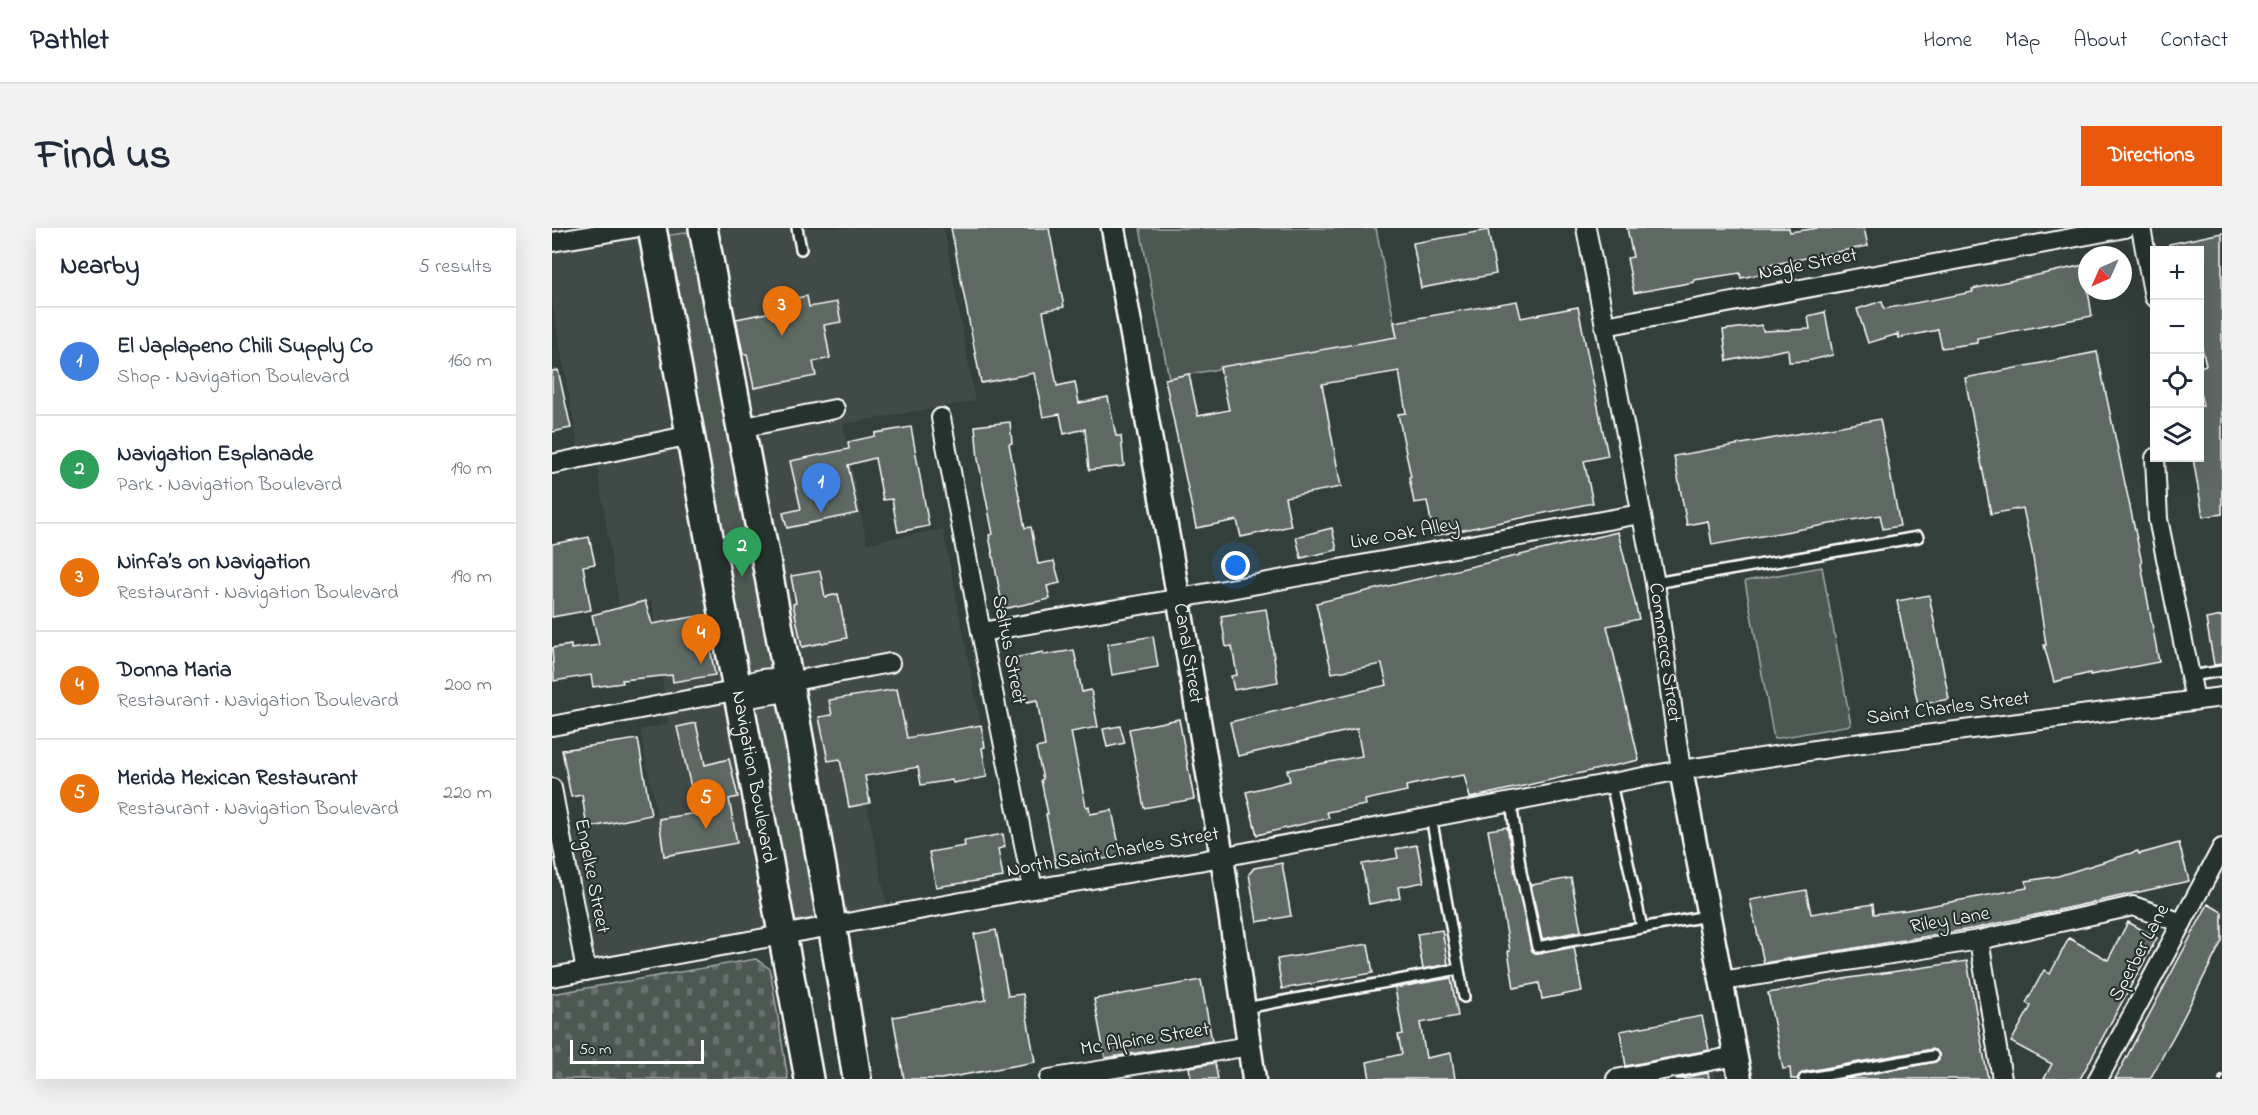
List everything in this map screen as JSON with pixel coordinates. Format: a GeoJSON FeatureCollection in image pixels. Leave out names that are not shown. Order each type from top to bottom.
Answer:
{"type":"FeatureCollection","features":[{"type":"Feature","properties":{"kind":"main road","name":"Navigation Boulevard"},"geometry":{"type":"LineString","coordinates":[[652,228],[809,1079]]}},
{"type":"Feature","properties":{"kind":"main road"},"geometry":{"type":"LineString","coordinates":[[703,228],[834,926],[857,1079]]}},
{"type":"Feature","properties":{"kind":"street"},"geometry":{"type":"LineString","coordinates":[[552,242],[634,228]]}},
{"type":"Feature","properties":{"kind":"street","name":"Canal Street"},"geometry":{"type":"LineString","coordinates":[[1113,228],[1222,857],[1254,1079]]}},
{"type":"Feature","properties":{"kind":"street","name":"Commerce Street"},"geometry":{"type":"LineString","coordinates":[[1586,228],[1655,584],[1681,770],[1740,1079]]}},
{"type":"Feature","properties":{"kind":"street","name":"Nagle Street"},"geometry":{"type":"LineString","coordinates":[[1605,326],[2125,228]]}},
{"type":"Feature","properties":{"kind":"street"},"geometry":{"type":"LineString","coordinates":[[2141,228],[2150,276]]}},
{"type":"Feature","properties":{"kind":"street"},"geometry":{"type":"LineString","coordinates":[[740,428],[834,409]]}},
{"type":"Feature","properties":{"kind":"street","name":"Saltus Street"},"geometry":{"type":"LineString","coordinates":[[941,418],[1033,889]]}},
{"type":"Feature","properties":{"kind":"street"},"geometry":{"type":"LineString","coordinates":[[552,464],[691,435]]}},
{"type":"Feature","properties":{"kind":"street"},"geometry":{"type":"LineString","coordinates":[[2155,462],[2157,519],[2195,700]]}},
{"type":"Feature","properties":{"kind":"street","name":"Live Oak Alley"},"geometry":{"type":"LineString","coordinates":[[981,632],[1641,514]]}},
{"type":"Feature","properties":{"kind":"street"},"geometry":{"type":"LineString","coordinates":[[552,726],[739,690],[749,698],[780,693],[788,682],[890,663]]}},
{"type":"Feature","properties":{"kind":"street","name":"Saint Charles Street"},"geometry":{"type":"LineString","coordinates":[[1681,770],[1862,743],[2222,697]]}},
{"type":"Feature","properties":{"kind":"street","name":"North Saint Charles Street"},"geometry":{"type":"LineString","coordinates":[[552,978],[1033,889],[1222,857],[1681,770]]}},
{"type":"Feature","properties":{"kind":"street","name":"Engelke Street"},"geometry":{"type":"LineString","coordinates":[[552,788],[558,854],[586,971]]}},
{"type":"Feature","properties":{"kind":"street","name":"Sperber Lane"},"geometry":{"type":"LineString","coordinates":[[2098,1079],[2221,851]]}},
{"type":"Feature","properties":{"kind":"street","name":"Riley Lane"},"geometry":{"type":"LineString","coordinates":[[1722,981],[1979,940],[2133,906],[2182,923]]}},
{"type":"Feature","properties":{"kind":"street"},"geometry":{"type":"LineString","coordinates":[[1979,940],[2002,1079]]}},
{"type":"Feature","properties":{"kind":"street","name":"Mc Alpine Street"},"geometry":{"type":"LineString","coordinates":[[1049,1079],[1249,1046]]}},
{"type":"Feature","properties":{"kind":"street"},"geometry":{"type":"LineString","coordinates":[[1616,1079],[1736,1056]]}},
{"type":"Feature","properties":{"kind":"lane"},"geometry":{"type":"LineString","coordinates":[[797,228],[801,249]]}},
{"type":"Feature","properties":{"kind":"lane"},"geometry":{"type":"LineString","coordinates":[[1655,584],[1918,537]]}},
{"type":"Feature","properties":{"kind":"lane"},"geometry":{"type":"LineString","coordinates":[[2190,676],[2222,671]]}},
{"type":"Feature","properties":{"kind":"lane"},"geometry":{"type":"LineString","coordinates":[[1611,783],[1642,928]]}},
{"type":"Feature","properties":{"kind":"lane"},"geometry":{"type":"LineString","coordinates":[[1511,802],[1521,872],[1537,947],[1710,916]]}},
{"type":"Feature","properties":{"kind":"lane"},"geometry":{"type":"LineString","coordinates":[[1431,818],[1464,997]]}},
{"type":"Feature","properties":{"kind":"lane"},"geometry":{"type":"LineString","coordinates":[[1245,1008],[1459,969]]}},
{"type":"Feature","properties":{"kind":"lane"},"geometry":{"type":"LineString","coordinates":[[1804,1079],[1933,1056]]}},
{"type":"Feature","properties":{"kind":"shaded area"},"geometry":{"type":"Polygon","coordinates":[[[552,228],[944,228],[975,401],[843,424],[867,543],[943,529],[985,747],[911,762],[912,768],[865,777],[870,803],[867,804],[887,907],[594,963],[568,832],[657,816],[640,730],[668,724],[652,601],[619,606],[597,465],[582,468],[552,302],[552,228]]]}},
{"type":"Feature","properties":{"kind":"shaded area"},"geometry":{"type":"Polygon","coordinates":[[[1714,1068],[1716,1079],[1657,1079],[1714,1068]]]}},
{"type":"Feature","properties":{"kind":"green space"},"geometry":{"type":"Polygon","coordinates":[[[1140,228],[1376,228],[1397,337],[1169,378],[1140,228]]]}},
{"type":"Feature","properties":{"kind":"green space"},"geometry":{"type":"Polygon","coordinates":[[[694,231],[825,916],[790,922],[660,237],[694,231]]]}},
{"type":"Feature","properties":{"kind":"green space"},"geometry":{"type":"Polygon","coordinates":[[[1822,567],[1851,725],[1774,739],[1745,581],[1822,567]]]}},
{"type":"Feature","properties":{"kind":"green space"},"geometry":{"type":"Polygon","coordinates":[[[756,959],[770,969],[788,1079],[552,1079],[552,994],[756,959]]]}},
{"type":"Feature","properties":{"kind":"building"},"geometry":{"type":"Polygon","coordinates":[[[951,228],[1049,228],[1064,307],[1043,311],[1057,386],[1075,382],[1079,403],[1108,397],[1116,436],[1121,436],[1124,466],[1089,470],[1085,429],[1064,434],[1060,414],[1043,417],[1034,373],[981,383],[951,228]]]}},
{"type":"Feature","properties":{"kind":"building"},"geometry":{"type":"Polygon","coordinates":[[[1627,228],[1789,228],[1790,232],[1818,228],[1864,228],[1868,246],[1764,266],[1765,273],[1741,278],[1740,273],[1634,293],[1627,258],[1633,257],[1627,228]]]}},
{"type":"Feature","properties":{"kind":"building"},"geometry":{"type":"Polygon","coordinates":[[[1488,230],[1496,274],[1421,288],[1413,243],[1488,230]]]}},
{"type":"Feature","properties":{"kind":"building"},"geometry":{"type":"Polygon","coordinates":[[[2222,233],[2222,514],[2203,517],[2194,462],[2204,462],[2204,366],[2206,365],[2204,357],[2204,246],[2169,246],[2169,244],[2222,233]]]}},
{"type":"Feature","properties":{"kind":"building"},"geometry":{"type":"Polygon","coordinates":[[[2078,266],[2078,300],[2089,300],[2092,316],[1977,338],[1977,343],[1942,348],[1938,330],[1898,338],[1898,334],[1868,343],[1857,309],[1882,301],[1884,309],[1973,292],[1972,289],[2078,266]]]}},
{"type":"Feature","properties":{"kind":"building"},"geometry":{"type":"Polygon","coordinates":[[[807,296],[809,307],[837,302],[841,322],[824,325],[830,358],[813,362],[816,376],[754,388],[747,354],[743,354],[736,319],[787,309],[785,300],[807,296]]]}},
{"type":"Feature","properties":{"kind":"building"},"geometry":{"type":"Polygon","coordinates":[[[1517,301],[1521,318],[1578,307],[1608,456],[1584,461],[1593,503],[1434,536],[1427,501],[1414,503],[1398,414],[1406,413],[1399,371],[1322,384],[1341,487],[1285,497],[1291,526],[1241,537],[1237,520],[1196,528],[1165,379],[1189,374],[1198,416],[1229,410],[1220,367],[1397,337],[1394,322],[1517,301]]]}},
{"type":"Feature","properties":{"kind":"building"},"geometry":{"type":"Polygon","coordinates":[[[1825,312],[1833,355],[1807,361],[1789,362],[1788,349],[1727,361],[1723,330],[1762,325],[1763,331],[1810,329],[1808,316],[1825,312]]]}},
{"type":"Feature","properties":{"kind":"building"},"geometry":{"type":"Polygon","coordinates":[[[2097,352],[2142,563],[2159,662],[2090,675],[2090,673],[2054,682],[2044,645],[2046,645],[2032,551],[2023,508],[1991,514],[1965,378],[2097,352]]]}},
{"type":"Feature","properties":{"kind":"building"},"geometry":{"type":"Polygon","coordinates":[[[558,370],[571,428],[552,432],[552,371],[558,370]]]}},
{"type":"Feature","properties":{"kind":"building"},"geometry":{"type":"Polygon","coordinates":[[[1880,419],[1900,526],[1883,529],[1880,515],[1712,545],[1708,521],[1687,525],[1674,456],[1880,419]]]}},
{"type":"Feature","properties":{"kind":"building"},"geometry":{"type":"Polygon","coordinates":[[[1010,422],[1012,443],[1009,444],[1025,528],[1031,527],[1038,564],[1054,561],[1060,583],[1047,586],[1050,599],[1003,609],[989,535],[993,534],[978,459],[975,426],[1010,422]]]}},
{"type":"Feature","properties":{"kind":"building"},"geometry":{"type":"Polygon","coordinates":[[[911,427],[929,526],[898,532],[892,499],[883,500],[875,458],[848,465],[858,513],[787,528],[783,513],[801,509],[790,461],[849,449],[848,442],[875,436],[875,433],[911,427]]]}},
{"type":"Feature","properties":{"kind":"building"},"geometry":{"type":"Polygon","coordinates":[[[1332,528],[1337,550],[1301,558],[1296,537],[1332,528]]]}},
{"type":"Feature","properties":{"kind":"building"},"geometry":{"type":"Polygon","coordinates":[[[1618,532],[1639,619],[1607,626],[1639,760],[1470,798],[1464,775],[1439,779],[1406,786],[1407,791],[1365,800],[1366,805],[1327,812],[1329,818],[1257,835],[1246,792],[1290,781],[1287,770],[1362,756],[1357,729],[1238,756],[1230,722],[1387,685],[1382,664],[1332,673],[1316,603],[1618,532]]]}},
{"type":"Feature","properties":{"kind":"building"},"geometry":{"type":"Polygon","coordinates":[[[589,537],[595,564],[583,566],[591,610],[552,617],[552,544],[589,537]]]}},
{"type":"Feature","properties":{"kind":"building"},"geometry":{"type":"Polygon","coordinates":[[[820,571],[825,597],[838,594],[847,638],[802,647],[793,604],[796,603],[791,576],[820,571]]]}},
{"type":"Feature","properties":{"kind":"building"},"geometry":{"type":"Polygon","coordinates":[[[1929,595],[1949,699],[1918,705],[1897,601],[1929,595]]]}},
{"type":"Feature","properties":{"kind":"building"},"geometry":{"type":"Polygon","coordinates":[[[645,601],[652,624],[704,615],[715,675],[673,682],[672,675],[622,680],[623,683],[593,687],[591,675],[554,681],[552,648],[571,645],[571,649],[599,645],[592,615],[645,601]]]}},
{"type":"Feature","properties":{"kind":"building"},"geometry":{"type":"Polygon","coordinates":[[[1266,609],[1278,682],[1234,690],[1231,676],[1237,675],[1232,646],[1226,647],[1221,616],[1266,609]]]}},
{"type":"Feature","properties":{"kind":"building"},"geometry":{"type":"Polygon","coordinates":[[[2222,616],[2222,664],[2214,665],[2206,619],[2222,616]]]}},
{"type":"Feature","properties":{"kind":"building"},"geometry":{"type":"Polygon","coordinates":[[[1153,636],[1158,667],[1112,675],[1107,644],[1153,636]]]}},
{"type":"Feature","properties":{"kind":"building"},"geometry":{"type":"Polygon","coordinates":[[[1074,650],[1082,692],[1091,690],[1098,727],[1071,732],[1086,807],[1089,806],[1090,814],[1112,810],[1121,856],[1056,867],[1036,748],[1045,746],[1037,700],[1027,702],[1026,695],[1021,696],[1014,658],[1043,652],[1043,655],[1074,650]]]}},
{"type":"Feature","properties":{"kind":"building"},"geometry":{"type":"Polygon","coordinates":[[[897,689],[907,738],[981,725],[987,777],[953,783],[952,780],[921,785],[918,767],[865,776],[870,803],[849,807],[840,759],[828,761],[819,717],[832,715],[829,700],[897,689]]]}},
{"type":"Feature","properties":{"kind":"building"},"geometry":{"type":"Polygon","coordinates":[[[1179,719],[1194,799],[1144,808],[1129,729],[1179,719]]]}},
{"type":"Feature","properties":{"kind":"building"},"geometry":{"type":"Polygon","coordinates":[[[696,723],[705,765],[729,759],[738,797],[729,799],[737,843],[664,856],[659,819],[697,813],[677,727],[696,723]]]}},
{"type":"Feature","properties":{"kind":"building"},"geometry":{"type":"Polygon","coordinates":[[[1120,726],[1125,743],[1107,747],[1103,729],[1120,726]]]}},
{"type":"Feature","properties":{"kind":"building"},"geometry":{"type":"Polygon","coordinates":[[[638,739],[651,815],[587,828],[582,795],[571,797],[562,750],[638,739]]]}},
{"type":"Feature","properties":{"kind":"building"},"geometry":{"type":"Polygon","coordinates":[[[1507,827],[1531,949],[1538,954],[1574,947],[1582,991],[1542,999],[1539,983],[1514,988],[1508,951],[1510,951],[1488,830],[1507,827]]]}},
{"type":"Feature","properties":{"kind":"building"},"geometry":{"type":"Polygon","coordinates":[[[1003,834],[1005,847],[998,849],[1003,877],[936,887],[929,852],[965,846],[964,841],[1003,834]]]}},
{"type":"Feature","properties":{"kind":"building"},"geometry":{"type":"Polygon","coordinates":[[[2179,843],[2189,881],[1977,928],[1764,963],[1750,900],[1806,890],[1811,914],[1873,904],[1874,914],[1907,910],[2027,888],[2026,881],[2058,876],[2138,851],[2139,854],[2179,843]]]}},
{"type":"Feature","properties":{"kind":"building"},"geometry":{"type":"Polygon","coordinates":[[[1417,845],[1424,882],[1398,887],[1400,898],[1369,904],[1362,864],[1398,858],[1396,849],[1417,845]]]}},
{"type":"Feature","properties":{"kind":"building"},"geometry":{"type":"Polygon","coordinates":[[[1282,863],[1291,916],[1257,922],[1249,874],[1254,868],[1282,863]]]}},
{"type":"Feature","properties":{"kind":"building"},"geometry":{"type":"Polygon","coordinates":[[[1571,878],[1581,931],[1542,939],[1531,885],[1571,878]]]}},
{"type":"Feature","properties":{"kind":"building"},"geometry":{"type":"Polygon","coordinates":[[[2208,904],[2222,912],[2222,941],[2178,1028],[2150,1079],[2115,1079],[2208,904]]]}},
{"type":"Feature","properties":{"kind":"building"},"geometry":{"type":"Polygon","coordinates":[[[2128,922],[2157,938],[2080,1079],[2044,1079],[2052,1064],[2011,1042],[2031,1006],[2026,1003],[2044,970],[2050,974],[2069,938],[2108,960],[2128,922]]]}},
{"type":"Feature","properties":{"kind":"building"},"geometry":{"type":"Polygon","coordinates":[[[996,930],[1008,996],[1023,994],[1035,1062],[941,1079],[904,1079],[893,1017],[986,1000],[974,934],[996,930]]]}},
{"type":"Feature","properties":{"kind":"building"},"geometry":{"type":"Polygon","coordinates":[[[1442,930],[1448,964],[1423,969],[1417,934],[1442,930]]]}},
{"type":"Feature","properties":{"kind":"building"},"geometry":{"type":"Polygon","coordinates":[[[1368,944],[1373,973],[1282,989],[1277,959],[1368,944]]]}},
{"type":"Feature","properties":{"kind":"building"},"geometry":{"type":"Polygon","coordinates":[[[1967,961],[1988,1079],[1842,1079],[1935,1062],[1939,1059],[1939,1054],[1932,1049],[1803,1072],[1797,1079],[1791,1079],[1790,1068],[1783,1069],[1768,993],[1849,978],[1967,961]]]}},
{"type":"Feature","properties":{"kind":"building"},"geometry":{"type":"Polygon","coordinates":[[[1451,978],[1458,1016],[1420,1023],[1426,1058],[1451,1053],[1455,1079],[1370,1079],[1367,1062],[1402,1054],[1398,1035],[1403,1034],[1395,988],[1451,978]]]}},
{"type":"Feature","properties":{"kind":"building"},"geometry":{"type":"Polygon","coordinates":[[[1201,980],[1212,1041],[1105,1058],[1094,999],[1201,980]]]}},
{"type":"Feature","properties":{"kind":"building"},"geometry":{"type":"Polygon","coordinates":[[[1702,1016],[1709,1050],[1626,1066],[1620,1031],[1702,1016]]]}},
{"type":"Feature","properties":{"kind":"building"},"geometry":{"type":"Polygon","coordinates":[[[1215,1063],[1218,1079],[1191,1079],[1189,1067],[1215,1063]]]}},
{"type":"Feature","properties":{"kind":"building"},"geometry":{"type":"Polygon","coordinates":[[[1708,1073],[1709,1079],[1676,1079],[1708,1073]]]}},
{"type":"Feature","properties":{"kind":"place","name":"Ninfa’s on Navigation"},"geometry":{"type":"Point","coordinates":[782,336]}},
{"type":"Feature","properties":{"kind":"place","name":"El Japlapeno Chili Supply Co"},"geometry":{"type":"Point","coordinates":[821,513]}},
{"type":"Feature","properties":{"kind":"place","name":"Navigation Esplanade"},"geometry":{"type":"Point","coordinates":[742,577]}},
{"type":"Feature","properties":{"kind":"place","name":"Donna Maria"},"geometry":{"type":"Point","coordinates":[701,664]}},
{"type":"Feature","properties":{"kind":"place","name":"Merida Mexican Restaurant"},"geometry":{"type":"Point","coordinates":[706,829]}}]}
